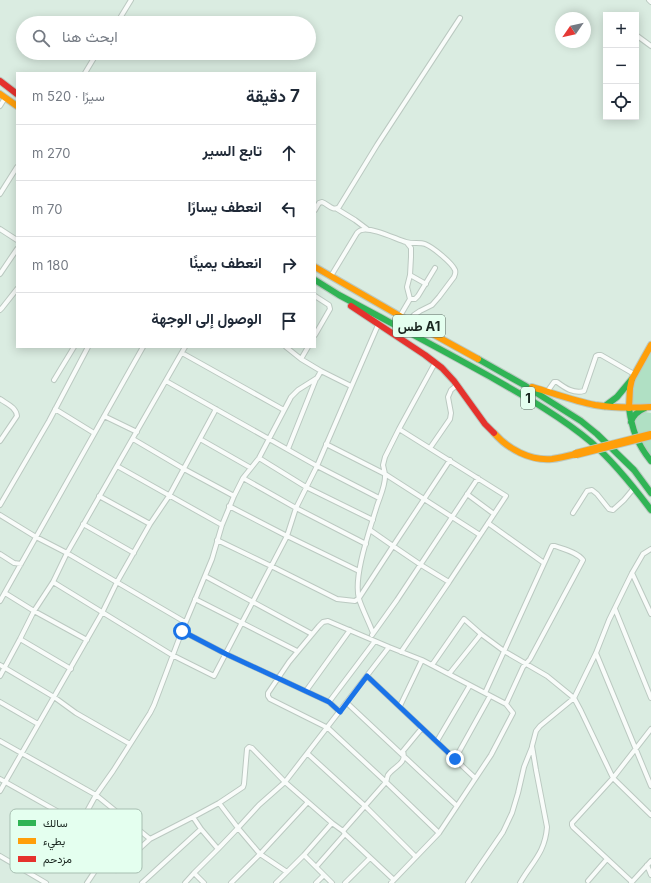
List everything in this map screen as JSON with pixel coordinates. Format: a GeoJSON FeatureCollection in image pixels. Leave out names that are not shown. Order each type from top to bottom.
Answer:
{"type":"FeatureCollection","features":[{"type":"Feature","properties":{"kind":"main road"},"geometry":{"type":"LineString","coordinates":[[0,81],[16,93]]}},
{"type":"Feature","properties":{"kind":"main road"},"geometry":{"type":"LineString","coordinates":[[3,96],[16,105]]}},
{"type":"Feature","properties":{"kind":"main road","name":"طس A1"},"geometry":{"type":"LineString","coordinates":[[316,268],[524,385],[583,402],[605,406],[649,408]]}},
{"type":"Feature","properties":{"kind":"main road"},"geometry":{"type":"LineString","coordinates":[[316,281],[333,291],[352,306],[380,321],[442,368],[457,384],[487,427],[505,445],[516,452],[529,457],[544,460],[560,458],[651,435]]}},
{"type":"Feature","properties":{"kind":"main road","name":"1"},"geometry":{"type":"LineString","coordinates":[[380,321],[502,384],[557,417],[583,436],[605,456],[635,488],[651,510]]}},
{"type":"Feature","properties":{"kind":"main road"},"geometry":{"type":"LineString","coordinates":[[605,406],[617,397],[633,377],[651,345]]}},
{"type":"Feature","properties":{"kind":"main road"},"geometry":{"type":"LineString","coordinates":[[633,377],[630,388],[629,408],[631,422],[635,437],[651,461]]}},
{"type":"Feature","properties":{"kind":"main road","name":"1"},"geometry":{"type":"LineString","coordinates":[[524,385],[580,421],[597,434],[634,470],[651,493]]}},
{"type":"Feature","properties":{"kind":"main road"},"geometry":{"type":"LineString","coordinates":[[631,422],[637,412],[649,408]]}},
{"type":"Feature","properties":{"kind":"street"},"geometry":{"type":"LineString","coordinates":[[121,16],[131,0]]}},
{"type":"Feature","properties":{"kind":"street"},"geometry":{"type":"LineString","coordinates":[[337,209],[460,18]]}},
{"type":"Feature","properties":{"kind":"street"},"geometry":{"type":"LineString","coordinates":[[639,37],[651,46]]}},
{"type":"Feature","properties":{"kind":"street"},"geometry":{"type":"LineString","coordinates":[[85,72],[92,60]]}},
{"type":"Feature","properties":{"kind":"street"},"geometry":{"type":"LineString","coordinates":[[0,106],[3,96]]}},
{"type":"Feature","properties":{"kind":"street"},"geometry":{"type":"LineString","coordinates":[[0,194],[16,169]]}},
{"type":"Feature","properties":{"kind":"street"},"geometry":{"type":"LineString","coordinates":[[316,208],[319,203],[322,202],[334,209],[337,209],[367,229],[415,244],[427,244],[451,264],[454,269],[454,277],[435,302],[414,315],[409,320]]}},
{"type":"Feature","properties":{"kind":"street"},"geometry":{"type":"LineString","coordinates":[[0,228],[16,239]]}},
{"type":"Feature","properties":{"kind":"street"},"geometry":{"type":"LineString","coordinates":[[331,276],[357,233],[367,229]]}},
{"type":"Feature","properties":{"kind":"street"},"geometry":{"type":"LineString","coordinates":[[400,316],[410,299],[407,287],[410,275],[411,248],[408,242]]}},
{"type":"Feature","properties":{"kind":"street"},"geometry":{"type":"LineString","coordinates":[[0,274],[16,251]]}},
{"type":"Feature","properties":{"kind":"street"},"geometry":{"type":"LineString","coordinates":[[410,299],[418,296],[435,268]]}},
{"type":"Feature","properties":{"kind":"street"},"geometry":{"type":"LineString","coordinates":[[410,275],[426,284]]}},
{"type":"Feature","properties":{"kind":"street"},"geometry":{"type":"LineString","coordinates":[[0,310],[16,290]]}},
{"type":"Feature","properties":{"kind":"street"},"geometry":{"type":"LineString","coordinates":[[316,297],[329,305],[330,309],[316,333]]}},
{"type":"Feature","properties":{"kind":"street"},"geometry":{"type":"LineString","coordinates":[[53,582],[172,655],[214,676],[287,536],[296,508],[380,321]]}},
{"type":"Feature","properties":{"kind":"street"},"geometry":{"type":"LineString","coordinates":[[54,380],[73,348]]}},
{"type":"Feature","properties":{"kind":"street"},"geometry":{"type":"LineString","coordinates":[[0,505],[55,409],[87,348]]}},
{"type":"Feature","properties":{"kind":"street"},"geometry":{"type":"LineString","coordinates":[[0,601],[142,348]]}},
{"type":"Feature","properties":{"kind":"street"},"geometry":{"type":"LineString","coordinates":[[0,676],[34,611],[53,582],[66,553],[185,348]]}},
{"type":"Feature","properties":{"kind":"street"},"geometry":{"type":"LineString","coordinates":[[287,348],[301,359],[321,371],[351,386]]}},
{"type":"Feature","properties":{"kind":"street"},"geometry":{"type":"LineString","coordinates":[[301,359],[307,348]]}},
{"type":"Feature","properties":{"kind":"street"},"geometry":{"type":"LineString","coordinates":[[182,353],[284,410]]}},
{"type":"Feature","properties":{"kind":"street"},"geometry":{"type":"LineString","coordinates":[[547,392],[554,382],[557,382],[563,387],[572,391],[584,391],[596,356],[598,355],[601,355],[633,377]]}},
{"type":"Feature","properties":{"kind":"street"},"geometry":{"type":"LineString","coordinates":[[373,634],[359,598],[358,577],[379,498],[386,481],[383,465],[385,457],[399,428],[435,363]]}},
{"type":"Feature","properties":{"kind":"street"},"geometry":{"type":"LineString","coordinates":[[288,450],[321,371]]}},
{"type":"Feature","properties":{"kind":"street"},"geometry":{"type":"LineString","coordinates":[[88,809],[154,705],[185,622],[212,559],[229,506],[243,478],[259,458],[291,397],[298,390],[317,378]]}},
{"type":"Feature","properties":{"kind":"street"},"geometry":{"type":"LineString","coordinates":[[166,381],[316,466],[379,498]]}},
{"type":"Feature","properties":{"kind":"street"},"geometry":{"type":"LineString","coordinates":[[430,448],[450,419],[451,413],[448,397],[451,390],[457,384]]}},
{"type":"Feature","properties":{"kind":"street"},"geometry":{"type":"LineString","coordinates":[[0,399],[14,408],[17,413],[17,416],[0,441]]}},
{"type":"Feature","properties":{"kind":"street"},"geometry":{"type":"LineString","coordinates":[[55,409],[94,433]]}},
{"type":"Feature","properties":{"kind":"street"},"geometry":{"type":"LineString","coordinates":[[0,791],[87,640],[117,582],[150,524],[169,496],[216,410]]}},
{"type":"Feature","properties":{"kind":"street"},"geometry":{"type":"LineString","coordinates":[[104,416],[137,432]]}},
{"type":"Feature","properties":{"kind":"street"},"geometry":{"type":"LineString","coordinates":[[399,428],[506,496],[401,652]]}},
{"type":"Feature","properties":{"kind":"street"},"geometry":{"type":"LineString","coordinates":[[133,439],[234,496]]}},
{"type":"Feature","properties":{"kind":"street"},"geometry":{"type":"LineString","coordinates":[[200,440],[251,468]]}},
{"type":"Feature","properties":{"kind":"street"},"geometry":{"type":"LineString","coordinates":[[326,444],[385,474],[480,534]]}},
{"type":"Feature","properties":{"kind":"street"},"geometry":{"type":"LineString","coordinates":[[259,458],[306,487],[373,520]]}},
{"type":"Feature","properties":{"kind":"street"},"geometry":{"type":"LineString","coordinates":[[218,540],[337,600],[356,601],[450,460]]}},
{"type":"Feature","properties":{"kind":"street"},"geometry":{"type":"LineString","coordinates":[[117,466],[222,525]]}},
{"type":"Feature","properties":{"kind":"street"},"geometry":{"type":"LineString","coordinates":[[243,478],[296,508],[366,544]]}},
{"type":"Feature","properties":{"kind":"street"},"geometry":{"type":"LineString","coordinates":[[369,639],[398,600],[478,478]]}},
{"type":"Feature","properties":{"kind":"street"},"geometry":{"type":"LineString","coordinates":[[573,513],[587,491],[592,490],[609,509],[613,510],[635,488]]}},
{"type":"Feature","properties":{"kind":"street"},"geometry":{"type":"LineString","coordinates":[[467,494],[494,514]]}},
{"type":"Feature","properties":{"kind":"street"},"geometry":{"type":"LineString","coordinates":[[99,496],[150,524]]}},
{"type":"Feature","properties":{"kind":"street"},"geometry":{"type":"LineString","coordinates":[[229,506],[359,571]]}},
{"type":"Feature","properties":{"kind":"street"},"geometry":{"type":"LineString","coordinates":[[0,515],[185,622]]}},
{"type":"Feature","properties":{"kind":"street"},"geometry":{"type":"LineString","coordinates":[[83,524],[134,553]]}},
{"type":"Feature","properties":{"kind":"street"},"geometry":{"type":"LineString","coordinates":[[488,524],[544,563]]}},
{"type":"Feature","properties":{"kind":"street"},"geometry":{"type":"LineString","coordinates":[[370,530],[392,546],[449,582]]}},
{"type":"Feature","properties":{"kind":"street"},"geometry":{"type":"LineString","coordinates":[[485,693],[552,546],[577,554],[582,557],[583,560],[530,659],[523,667],[506,704]]}},
{"type":"Feature","properties":{"kind":"street"},"geometry":{"type":"LineString","coordinates":[[468,883],[503,832],[512,813],[524,767],[536,731],[574,698],[632,573],[643,554],[651,549]]}},
{"type":"Feature","properties":{"kind":"street"},"geometry":{"type":"LineString","coordinates":[[0,554],[14,563],[21,564]]}},
{"type":"Feature","properties":{"kind":"street"},"geometry":{"type":"LineString","coordinates":[[632,573],[651,614]]}},
{"type":"Feature","properties":{"kind":"street"},"geometry":{"type":"LineString","coordinates":[[205,576],[312,634]]}},
{"type":"Feature","properties":{"kind":"street"},"geometry":{"type":"LineString","coordinates":[[5,593],[87,640]]}},
{"type":"Feature","properties":{"kind":"street"},"geometry":{"type":"LineString","coordinates":[[195,599],[297,651]]}},
{"type":"Feature","properties":{"kind":"street"},"geometry":{"type":"LineString","coordinates":[[615,609],[651,698]]}},
{"type":"Feature","properties":{"kind":"street"},"geometry":{"type":"LineString","coordinates":[[432,666],[464,619],[504,651],[547,676],[574,698],[613,778],[651,815]]}},
{"type":"Feature","properties":{"kind":"street"},"geometry":{"type":"LineString","coordinates":[[142,846],[150,839],[219,803],[243,787],[247,749],[249,747],[252,748],[285,782],[344,833],[392,882],[439,833],[491,755],[513,713],[506,704],[422,660],[390,648],[326,620],[297,651],[268,693],[268,696],[328,728],[439,833]]}},
{"type":"Feature","properties":{"kind":"street"},"geometry":{"type":"LineString","coordinates":[[306,691],[350,630]]}},
{"type":"Feature","properties":{"kind":"street"},"geometry":{"type":"LineString","coordinates":[[182,631],[226,654],[329,702],[340,712]]}},
{"type":"Feature","properties":{"kind":"street"},"geometry":{"type":"LineString","coordinates":[[449,674],[481,634]]}},
{"type":"Feature","properties":{"kind":"street"},"geometry":{"type":"LineString","coordinates":[[20,640],[70,669]]}},
{"type":"Feature","properties":{"kind":"street"},"geometry":{"type":"LineString","coordinates":[[329,702],[375,641]]}},
{"type":"Feature","properties":{"kind":"street"},"geometry":{"type":"LineString","coordinates":[[185,883],[259,805],[285,782],[390,648]]}},
{"type":"Feature","properties":{"kind":"street"},"geometry":{"type":"LineString","coordinates":[[596,653],[651,786]]}},
{"type":"Feature","properties":{"kind":"street"},"geometry":{"type":"LineString","coordinates":[[400,706],[422,660]]}},
{"type":"Feature","properties":{"kind":"street"},"geometry":{"type":"LineString","coordinates":[[0,665],[130,744]]}},
{"type":"Feature","properties":{"kind":"street"},"geometry":{"type":"LineString","coordinates":[[367,676],[475,778]]}},
{"type":"Feature","properties":{"kind":"street"},"geometry":{"type":"LineString","coordinates":[[437,742],[470,685]]}},
{"type":"Feature","properties":{"kind":"street"},"geometry":{"type":"LineString","coordinates":[[455,759],[490,696]]}},
{"type":"Feature","properties":{"kind":"street"},"geometry":{"type":"LineString","coordinates":[[0,702],[38,724]]}},
{"type":"Feature","properties":{"kind":"street"},"geometry":{"type":"LineString","coordinates":[[347,703],[457,806]]}},
{"type":"Feature","properties":{"kind":"street"},"geometry":{"type":"LineString","coordinates":[[316,867],[386,782],[388,775],[403,761],[403,751],[422,728]]}},
{"type":"Feature","properties":{"kind":"street"},"geometry":{"type":"LineString","coordinates":[[651,729],[613,778],[572,823],[572,825],[631,883],[651,861]]}},
{"type":"Feature","properties":{"kind":"street"},"geometry":{"type":"LineString","coordinates":[[0,740],[96,795],[113,809]]}},
{"type":"Feature","properties":{"kind":"street"},"geometry":{"type":"LineString","coordinates":[[520,883],[540,853],[547,827],[532,746]]}},
{"type":"Feature","properties":{"kind":"street"},"geometry":{"type":"LineString","coordinates":[[308,754],[365,806],[416,857]]}},
{"type":"Feature","properties":{"kind":"street"},"geometry":{"type":"LineString","coordinates":[[0,779],[54,809]]}},
{"type":"Feature","properties":{"kind":"street"},"geometry":{"type":"LineString","coordinates":[[231,883],[308,802]]}},
{"type":"Feature","properties":{"kind":"street"},"geometry":{"type":"LineString","coordinates":[[219,803],[260,854],[287,872]]}},
{"type":"Feature","properties":{"kind":"street"},"geometry":{"type":"LineString","coordinates":[[193,817],[201,829],[218,848]]}},
{"type":"Feature","properties":{"kind":"street"},"geometry":{"type":"LineString","coordinates":[[276,883],[304,855],[332,823]]}},
{"type":"Feature","properties":{"kind":"street"},"geometry":{"type":"LineString","coordinates":[[142,883],[201,829]]}},
{"type":"Feature","properties":{"kind":"street"},"geometry":{"type":"LineString","coordinates":[[142,833],[150,839]]}},
{"type":"Feature","properties":{"kind":"street"},"geometry":{"type":"LineString","coordinates":[[304,855],[332,883]]}},
{"type":"Feature","properties":{"kind":"street"},"geometry":{"type":"LineString","coordinates":[[0,856],[10,862]]}},
{"type":"Feature","properties":{"kind":"street"},"geometry":{"type":"LineString","coordinates":[[345,883],[370,858]]}},
{"type":"Feature","properties":{"kind":"street"},"geometry":{"type":"LineString","coordinates":[[588,881],[607,859]]}},
{"type":"Feature","properties":{"kind":"street"},"geometry":{"type":"LineString","coordinates":[[647,865],[651,874]]}},
{"type":"Feature","properties":{"kind":"street"},"geometry":{"type":"LineString","coordinates":[[29,873],[46,883]]}},
{"type":"Feature","properties":{"kind":"street"},"geometry":{"type":"LineString","coordinates":[[87,883],[93,873]]}},
{"type":"Feature","properties":{"kind":"street"},"geometry":{"type":"LineString","coordinates":[[194,873],[204,883]]}},
{"type":"Feature","properties":{"kind":"street"},"geometry":{"type":"LineString","coordinates":[[316,883],[324,875]]}},
{"type":"Feature","properties":{"kind":"green space"},"geometry":{"type":"Polygon","coordinates":[[[651,351],[651,404],[632,405],[634,381],[651,351]]]}},
{"type":"Feature","properties":{"kind":"green space"},"geometry":{"type":"Polygon","coordinates":[[[645,412],[651,413],[651,458],[644,449],[634,426],[635,418],[645,412]]]}},
{"type":"Feature","properties":{"kind":"traffic: fast"},"geometry":{"type":"LineString","coordinates":[[316,281],[339,295],[489,376],[542,407],[567,424],[591,442],[608,458],[651,510]]}},
{"type":"Feature","properties":{"kind":"traffic: fast"},"geometry":{"type":"LineString","coordinates":[[478,359],[524,385],[581,421],[597,434],[634,470],[651,493]]}},
{"type":"Feature","properties":{"kind":"traffic: fast"},"geometry":{"type":"LineString","coordinates":[[605,406],[617,397],[632,379]]}},
{"type":"Feature","properties":{"kind":"traffic: fast"},"geometry":{"type":"LineString","coordinates":[[629,408],[636,436],[651,461]]}},
{"type":"Feature","properties":{"kind":"traffic: fast"},"geometry":{"type":"LineString","coordinates":[[631,422],[633,417],[640,410],[645,408]]}},
{"type":"Feature","properties":{"kind":"traffic: slow"},"geometry":{"type":"LineString","coordinates":[[0,94],[16,105]]}},
{"type":"Feature","properties":{"kind":"traffic: slow"},"geometry":{"type":"LineString","coordinates":[[316,268],[478,359]]}},
{"type":"Feature","properties":{"kind":"traffic: slow"},"geometry":{"type":"LineString","coordinates":[[629,408],[632,379],[651,345]]}},
{"type":"Feature","properties":{"kind":"traffic: slow"},"geometry":{"type":"LineString","coordinates":[[532,387],[595,405],[623,408],[651,407]]}},
{"type":"Feature","properties":{"kind":"traffic: slow"},"geometry":{"type":"LineString","coordinates":[[494,433],[513,449],[528,456],[552,459],[576,454]]}},
{"type":"Feature","properties":{"kind":"traffic: slow"},"geometry":{"type":"LineString","coordinates":[[576,454],[651,435]]}},
{"type":"Feature","properties":{"kind":"traffic: jam"},"geometry":{"type":"LineString","coordinates":[[0,81],[16,93]]}},
{"type":"Feature","properties":{"kind":"traffic: jam"},"geometry":{"type":"LineString","coordinates":[[351,306],[442,368],[454,381],[485,424],[494,433]]}},
{"type":"Feature","properties":{"kind":"route"},"geometry":{"type":"LineString","coordinates":[[182,631],[226,654],[329,702],[340,712],[367,676],[455,759]]}}]}
